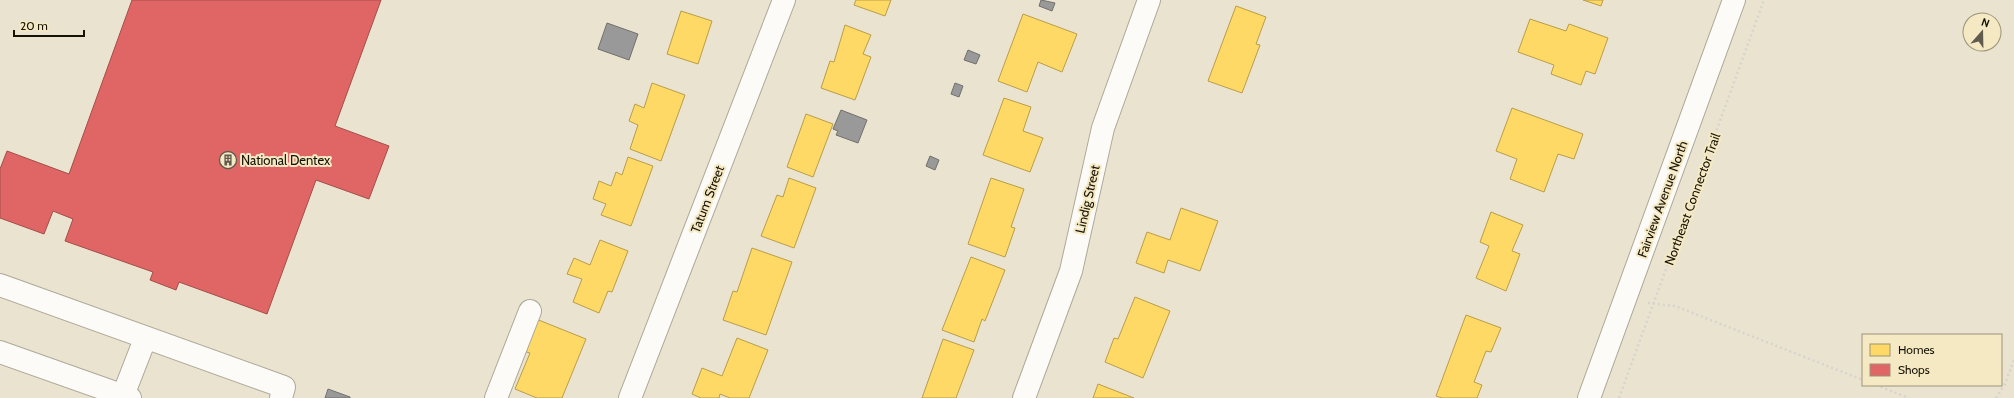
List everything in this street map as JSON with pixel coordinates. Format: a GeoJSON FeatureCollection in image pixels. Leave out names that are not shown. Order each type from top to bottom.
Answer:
{"type":"FeatureCollection","features":[{"type":"Feature","properties":{"kind":"street","name":"Tatum Street"},"geometry":{"type":"LineString","coordinates":[[630,398],[784,0]]}},
{"type":"Feature","properties":{"kind":"street","name":"Lindig Street"},"geometry":{"type":"LineString","coordinates":[[1024,398],[1071,271],[1103,128],[1149,0]]}},
{"type":"Feature","properties":{"kind":"street","name":"Fairview Avenue North"},"geometry":{"type":"LineString","coordinates":[[1589,398],[1734,0]]}},
{"type":"Feature","properties":{"kind":"street"},"geometry":{"type":"LineString","coordinates":[[0,285],[145,339],[284,387],[281,398]]}},
{"type":"Feature","properties":{"kind":"street"},"geometry":{"type":"LineString","coordinates":[[496,398],[530,311]]}},
{"type":"Feature","properties":{"kind":"street"},"geometry":{"type":"LineString","coordinates":[[0,352],[125,397],[145,339]]}},
{"type":"Feature","properties":{"kind":"path","name":"Northeast Connector Trail"},"geometry":{"type":"LineString","coordinates":[[1619,398],[1764,0]]}},
{"type":"Feature","properties":{"kind":"path"},"geometry":{"type":"LineString","coordinates":[[1625,300],[1675,306],[1862,380]]}},
{"type":"Feature","properties":{"kind":"path"},"geometry":{"type":"LineString","coordinates":[[1996,398],[2005,384],[2014,360]]}},
{"type":"Feature","properties":{"kind":"path"},"geometry":{"type":"LineString","coordinates":[[1879,386],[1909,398]]}},
{"type":"Feature","properties":{"kind":"building: Homes"},"geometry":{"type":"Polygon","coordinates":[[[856,0],[891,0],[885,16],[854,5],[856,0]]]}},
{"type":"Feature","properties":{"kind":"building: Homes"},"geometry":{"type":"Polygon","coordinates":[[[1583,0],[1603,0],[1601,6],[1583,0]]]}},
{"type":"Feature","properties":{"kind":"building: Homes"},"geometry":{"type":"Polygon","coordinates":[[[1236,6],[1266,17],[1256,44],[1260,45],[1242,93],[1208,81],[1236,6]]]}},
{"type":"Feature","properties":{"kind":"building: Homes"},"geometry":{"type":"Polygon","coordinates":[[[681,11],[712,21],[698,64],[667,54],[681,11]]]}},
{"type":"Feature","properties":{"kind":"building: Homes"},"geometry":{"type":"Polygon","coordinates":[[[1023,14],[1077,34],[1062,72],[1038,62],[1027,92],[998,81],[1023,14]]]}},
{"type":"Feature","properties":{"kind":"building: Homes"},"geometry":{"type":"Polygon","coordinates":[[[1530,19],[1566,31],[1569,24],[1608,38],[1595,74],[1586,71],[1581,85],[1551,74],[1554,65],[1518,52],[1530,19]]]}},
{"type":"Feature","properties":{"kind":"building: Homes"},"geometry":{"type":"Polygon","coordinates":[[[845,25],[871,35],[863,54],[871,57],[855,100],[821,88],[830,61],[834,62],[845,25]]]}},
{"type":"Feature","properties":{"kind":"building: Homes"},"geometry":{"type":"Polygon","coordinates":[[[652,83],[685,95],[661,161],[630,149],[638,125],[629,121],[635,104],[644,108],[652,83]]]}},
{"type":"Feature","properties":{"kind":"building: Homes"},"geometry":{"type":"Polygon","coordinates":[[[1004,98],[1031,107],[1023,131],[1043,138],[1030,172],[983,155],[1004,98]]]}},
{"type":"Feature","properties":{"kind":"building: Homes"},"geometry":{"type":"Polygon","coordinates":[[[1512,108],[1583,134],[1574,159],[1558,154],[1544,192],[1510,179],[1517,159],[1496,151],[1512,108]]]}},
{"type":"Feature","properties":{"kind":"building: Homes"},"geometry":{"type":"Polygon","coordinates":[[[806,114],[833,124],[813,177],[787,167],[806,114]]]}},
{"type":"Feature","properties":{"kind":"building: Homes"},"geometry":{"type":"Polygon","coordinates":[[[628,157],[653,166],[631,226],[601,215],[606,204],[593,199],[599,181],[611,186],[616,172],[622,175],[628,157]]]}},
{"type":"Feature","properties":{"kind":"building: Homes"},"geometry":{"type":"Polygon","coordinates":[[[789,178],[816,188],[794,248],[761,236],[777,195],[783,197],[789,178]]]}},
{"type":"Feature","properties":{"kind":"building: Homes"},"geometry":{"type":"Polygon","coordinates":[[[991,178],[1024,189],[1011,227],[1015,228],[1005,257],[968,244],[991,178]]]}},
{"type":"Feature","properties":{"kind":"building: Homes"},"geometry":{"type":"Polygon","coordinates":[[[1181,208],[1218,221],[1200,271],[1168,260],[1164,273],[1136,263],[1147,232],[1170,240],[1181,208]]]}},
{"type":"Feature","properties":{"kind":"building: Homes"},"geometry":{"type":"Polygon","coordinates":[[[1491,212],[1523,225],[1512,251],[1520,254],[1506,291],[1476,278],[1489,246],[1480,242],[1491,212]]]}},
{"type":"Feature","properties":{"kind":"building: Homes"},"geometry":{"type":"Polygon","coordinates":[[[600,240],[628,251],[612,292],[608,291],[599,313],[573,302],[582,279],[567,274],[574,258],[590,265],[600,240]]]}},
{"type":"Feature","properties":{"kind":"building: Homes"},"geometry":{"type":"Polygon","coordinates":[[[752,248],[792,262],[766,335],[723,320],[733,291],[737,292],[752,248]]]}},
{"type":"Feature","properties":{"kind":"building: Homes"},"geometry":{"type":"Polygon","coordinates":[[[971,257],[1005,270],[985,321],[982,319],[974,342],[942,330],[971,257]]]}},
{"type":"Feature","properties":{"kind":"building: Homes"},"geometry":{"type":"Polygon","coordinates":[[[1135,297],[1170,311],[1143,378],[1105,362],[1114,338],[1118,339],[1135,297]]]}},
{"type":"Feature","properties":{"kind":"building: Homes"},"geometry":{"type":"Polygon","coordinates":[[[1466,315],[1501,328],[1491,352],[1486,351],[1474,382],[1482,385],[1477,398],[1442,398],[1436,396],[1466,315]]]}},
{"type":"Feature","properties":{"kind":"building: Homes"},"geometry":{"type":"Polygon","coordinates":[[[536,319],[586,339],[562,398],[537,398],[515,389],[530,353],[523,351],[536,319]]]}},
{"type":"Feature","properties":{"kind":"building: Homes"},"geometry":{"type":"Polygon","coordinates":[[[737,338],[768,350],[749,398],[730,398],[720,394],[719,398],[701,398],[692,394],[702,368],[722,376],[737,338]]]}},
{"type":"Feature","properties":{"kind":"building: Homes"},"geometry":{"type":"Polygon","coordinates":[[[943,339],[974,350],[956,398],[922,398],[943,339]]]}},
{"type":"Feature","properties":{"kind":"building: Homes"},"geometry":{"type":"Polygon","coordinates":[[[1098,384],[1134,398],[1093,398],[1098,384]]]}},
{"type":"Feature","properties":{"kind":"building: Shops","name":"National Dentex"},"geometry":{"type":"Polygon","coordinates":[[[132,0],[381,0],[335,126],[389,146],[369,199],[316,180],[267,314],[179,282],[176,290],[150,280],[153,272],[65,241],[73,219],[53,211],[44,234],[0,218],[0,169],[7,151],[69,174],[132,0]]]}},
{"type":"Feature","properties":{"kind":"building: Industry"},"geometry":{"type":"Polygon","coordinates":[[[1041,0],[1055,3],[1052,11],[1039,6],[1041,0]]]}},
{"type":"Feature","properties":{"kind":"building: Industry"},"geometry":{"type":"Polygon","coordinates":[[[607,23],[638,34],[629,60],[598,49],[607,23]]]}},
{"type":"Feature","properties":{"kind":"building: Industry"},"geometry":{"type":"Polygon","coordinates":[[[968,50],[980,55],[976,64],[964,60],[968,50]]]}},
{"type":"Feature","properties":{"kind":"building: Industry"},"geometry":{"type":"Polygon","coordinates":[[[955,83],[963,86],[959,97],[951,94],[955,83]]]}},
{"type":"Feature","properties":{"kind":"building: Industry"},"geometry":{"type":"Polygon","coordinates":[[[841,110],[867,120],[858,143],[836,135],[838,131],[833,129],[841,110]]]}},
{"type":"Feature","properties":{"kind":"building: Industry"},"geometry":{"type":"Polygon","coordinates":[[[930,156],[939,160],[935,170],[926,166],[930,156]]]}},
{"type":"Feature","properties":{"kind":"building: Industry"},"geometry":{"type":"Polygon","coordinates":[[[328,389],[350,397],[350,398],[325,398],[328,389]]]}},
{"type":"Feature","properties":{"kind":"place","name":"National Dentex"},"geometry":{"type":"Point","coordinates":[228,160]}}]}
